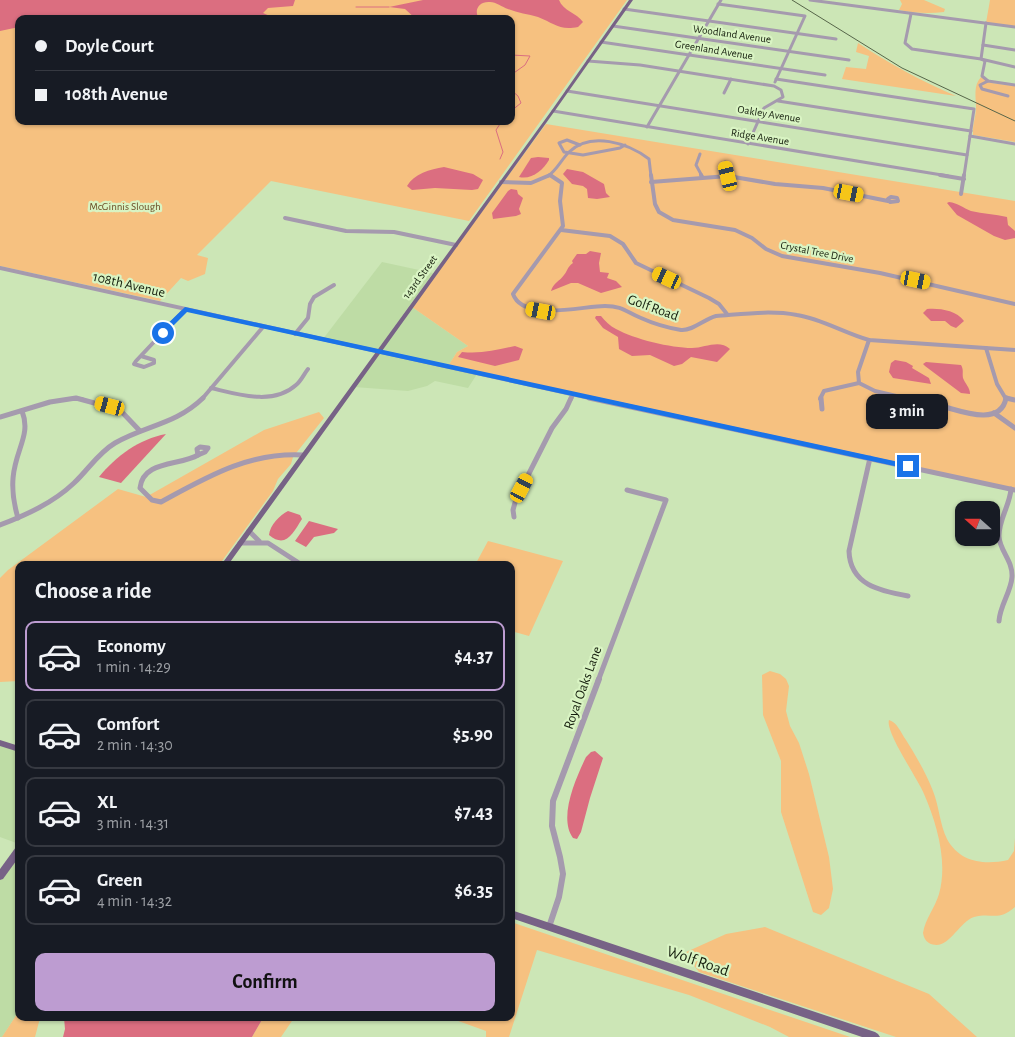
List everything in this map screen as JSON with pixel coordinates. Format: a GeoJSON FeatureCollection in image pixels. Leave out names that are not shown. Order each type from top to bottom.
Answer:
{"type":"FeatureCollection","features":[{"type":"Feature","properties":{"kind":"main road","name":"143rd Street"},"geometry":{"type":"LineString","coordinates":[[227,561],[553,112],[631,0]]}},
{"type":"Feature","properties":{"kind":"main road"},"geometry":{"type":"LineString","coordinates":[[0,742],[15,748]]}},
{"type":"Feature","properties":{"kind":"main road"},"geometry":{"type":"LineString","coordinates":[[0,876],[15,855]]}},
{"type":"Feature","properties":{"kind":"main road","name":"Wolf Road"},"geometry":{"type":"LineString","coordinates":[[515,915],[875,1037]]}},
{"type":"Feature","properties":{"kind":"street"},"geometry":{"type":"LineString","coordinates":[[647,127],[721,0]]}},
{"type":"Feature","properties":{"kind":"street"},"geometry":{"type":"LineString","coordinates":[[810,0],[1015,27]]}},
{"type":"Feature","properties":{"kind":"street"},"geometry":{"type":"LineString","coordinates":[[853,6],[855,0]]}},
{"type":"Feature","properties":{"kind":"street"},"geometry":{"type":"LineString","coordinates":[[718,4],[805,16],[774,86]]}},
{"type":"Feature","properties":{"kind":"street"},"geometry":{"type":"LineString","coordinates":[[624,9],[836,39]]}},
{"type":"Feature","properties":{"kind":"street"},"geometry":{"type":"LineString","coordinates":[[911,14],[905,42],[912,49],[981,59],[1015,67]]}},
{"type":"Feature","properties":{"kind":"street"},"geometry":{"type":"LineString","coordinates":[[981,59],[986,23]]}},
{"type":"Feature","properties":{"kind":"street","name":"Woodland Avenue"},"geometry":{"type":"LineString","coordinates":[[613,26],[849,60]]}},
{"type":"Feature","properties":{"kind":"street","name":"Greenland Avenue"},"geometry":{"type":"LineString","coordinates":[[601,42],[825,75]]}},
{"type":"Feature","properties":{"kind":"street"},"geometry":{"type":"LineString","coordinates":[[983,45],[1015,50]]}},
{"type":"Feature","properties":{"kind":"street"},"geometry":{"type":"LineString","coordinates":[[981,59],[985,61],[982,76],[988,81],[1015,85]]}},
{"type":"Feature","properties":{"kind":"street"},"geometry":{"type":"LineString","coordinates":[[588,61],[608,64],[634,64],[774,86],[783,93],[783,97],[766,106],[748,144]]}},
{"type":"Feature","properties":{"kind":"street"},"geometry":{"type":"LineString","coordinates":[[724,93],[731,79]]}},
{"type":"Feature","properties":{"kind":"street"},"geometry":{"type":"LineString","coordinates":[[776,79],[974,109],[962,194]]}},
{"type":"Feature","properties":{"kind":"street"},"geometry":{"type":"LineString","coordinates":[[988,81],[980,85],[982,89],[1008,96]]}},
{"type":"Feature","properties":{"kind":"street","name":"Oakley Avenue"},"geometry":{"type":"LineString","coordinates":[[567,91],[967,155]]}},
{"type":"Feature","properties":{"kind":"street"},"geometry":{"type":"LineString","coordinates":[[777,101],[971,134],[1015,144]]}},
{"type":"Feature","properties":{"kind":"street","name":"Ridge Avenue"},"geometry":{"type":"LineString","coordinates":[[553,112],[964,180]]}},
{"type":"Feature","properties":{"kind":"street","name":"Crystal Tree Drive"},"geometry":{"type":"LineString","coordinates":[[567,154],[562,150],[560,142],[573,141],[580,146]]}},
{"type":"Feature","properties":{"kind":"street","name":"Crystal Tree Drive"},"geometry":{"type":"LineString","coordinates":[[550,175],[567,154],[580,146],[600,142],[625,145],[637,149],[649,159],[656,208],[673,220],[735,230],[752,238],[766,249],[782,256],[880,273],[1015,304]]}},
{"type":"Feature","properties":{"kind":"street"},"geometry":{"type":"LineString","coordinates":[[567,154],[583,156],[620,148],[625,145]]}},
{"type":"Feature","properties":{"kind":"street"},"geometry":{"type":"LineString","coordinates":[[700,154],[696,165],[702,177]]}},
{"type":"Feature","properties":{"kind":"street"},"geometry":{"type":"LineString","coordinates":[[725,162],[728,176]]}},
{"type":"Feature","properties":{"kind":"street"},"geometry":{"type":"LineString","coordinates":[[501,182],[531,183],[550,175],[562,182],[560,201],[561,230],[599,234],[614,238],[624,245],[633,261],[719,304],[727,314]]}},
{"type":"Feature","properties":{"kind":"street"},"geometry":{"type":"LineString","coordinates":[[651,182],[728,176],[775,184],[823,188],[888,201]]}},
{"type":"Feature","properties":{"kind":"street"},"geometry":{"type":"LineString","coordinates":[[285,218],[352,232],[386,232],[456,244]]}},
{"type":"Feature","properties":{"kind":"street","name":"Golf Road"},"geometry":{"type":"LineString","coordinates":[[561,230],[515,289],[514,298],[523,306],[541,311],[606,306],[622,307],[640,318],[682,330],[696,326],[707,318],[727,314],[776,312],[798,314],[847,334],[869,340],[1015,350]]}},
{"type":"Feature","properties":{"kind":"street","name":"108th Avenue"},"geometry":{"type":"LineString","coordinates":[[0,268],[1013,490]]}},
{"type":"Feature","properties":{"kind":"street"},"geometry":{"type":"LineString","coordinates":[[296,334],[308,318],[310,304],[314,297],[334,285]]}},
{"type":"Feature","properties":{"kind":"street"},"geometry":{"type":"LineString","coordinates":[[140,356],[185,309]]}},
{"type":"Feature","properties":{"kind":"street"},"geometry":{"type":"LineString","coordinates":[[0,524],[45,505],[64,491],[108,448],[140,432],[181,416],[199,402],[264,327]]}},
{"type":"Feature","properties":{"kind":"street"},"geometry":{"type":"LineString","coordinates":[[860,383],[858,372],[869,340]]}},
{"type":"Feature","properties":{"kind":"street"},"geometry":{"type":"LineString","coordinates":[[986,348],[998,384],[1006,398],[1015,400]]}},
{"type":"Feature","properties":{"kind":"street"},"geometry":{"type":"LineString","coordinates":[[211,388],[246,396],[265,397],[287,391],[296,385],[308,369]]}},
{"type":"Feature","properties":{"kind":"street"},"geometry":{"type":"LineString","coordinates":[[822,409],[820,400],[824,391],[860,383],[875,391],[969,414],[994,413],[1001,409],[1006,398]]}},
{"type":"Feature","properties":{"kind":"street"},"geometry":{"type":"LineString","coordinates":[[514,517],[513,510],[516,499],[552,428],[566,409],[573,394]]}},
{"type":"Feature","properties":{"kind":"street"},"geometry":{"type":"LineString","coordinates":[[0,417],[62,400],[89,400],[120,410],[140,432]]}},
{"type":"Feature","properties":{"kind":"street"},"geometry":{"type":"LineString","coordinates":[[14,444],[25,422],[22,411]]}},
{"type":"Feature","properties":{"kind":"street"},"geometry":{"type":"LineString","coordinates":[[994,413],[1015,428]]}},
{"type":"Feature","properties":{"kind":"street"},"geometry":{"type":"LineString","coordinates":[[198,455],[184,462],[154,468],[142,480],[140,488],[152,500],[161,502],[229,469],[259,457],[278,454],[303,455]]}},
{"type":"Feature","properties":{"kind":"street"},"geometry":{"type":"LineString","coordinates":[[870,458],[849,551],[849,563],[858,577],[870,586],[890,593],[908,596]]}},
{"type":"Feature","properties":{"kind":"street","name":"Royal Oaks Lane"},"geometry":{"type":"LineString","coordinates":[[549,926],[561,892],[563,880],[560,856],[552,830],[551,810],[553,801],[666,500],[627,490]]}},
{"type":"Feature","properties":{"kind":"street"},"geometry":{"type":"LineString","coordinates":[[1000,621],[1000,610],[1012,578],[1011,563],[999,538],[1001,524],[1013,490]]}},
{"type":"Feature","properties":{"kind":"street"},"geometry":{"type":"LineString","coordinates":[[7,500],[18,518]]}},
{"type":"Feature","properties":{"kind":"street"},"geometry":{"type":"LineString","coordinates":[[249,531],[259,541],[283,549],[297,561]]}},
{"type":"Feature","properties":{"kind":"street"},"geometry":{"type":"LineString","coordinates":[[240,544],[259,541]]}},
{"type":"Feature","properties":{"kind":"shaded area"},"geometry":{"type":"Polygon","coordinates":[[[0,0],[295,0],[293,6],[268,8],[263,13],[268,15],[15,15],[15,28],[0,31],[0,0]]]}},
{"type":"Feature","properties":{"kind":"shaded area"},"geometry":{"type":"Polygon","coordinates":[[[423,0],[559,0],[564,7],[583,22],[578,27],[561,27],[538,17],[490,2],[478,6],[477,15],[412,15],[405,9],[389,7],[423,0]]]}},
{"type":"Feature","properties":{"kind":"shaded area"},"geometry":{"type":"Polygon","coordinates":[[[531,158],[549,158],[549,160],[533,176],[519,177],[531,158]]]}},
{"type":"Feature","properties":{"kind":"shaded area"},"geometry":{"type":"Polygon","coordinates":[[[444,167],[473,174],[483,180],[478,189],[472,190],[435,188],[412,190],[407,186],[414,178],[423,173],[444,167]]]}},
{"type":"Feature","properties":{"kind":"shaded area"},"geometry":{"type":"Polygon","coordinates":[[[567,169],[583,172],[604,184],[606,193],[610,197],[588,198],[587,189],[583,186],[572,184],[563,174],[567,169]]]}},
{"type":"Feature","properties":{"kind":"shaded area"},"geometry":{"type":"Polygon","coordinates":[[[511,189],[517,190],[518,194],[523,198],[519,209],[521,214],[493,219],[492,213],[511,189]]]}},
{"type":"Feature","properties":{"kind":"shaded area"},"geometry":{"type":"Polygon","coordinates":[[[947,203],[958,204],[971,211],[1007,217],[1008,225],[1015,231],[1015,238],[1005,240],[994,236],[957,215],[947,203]]]}},
{"type":"Feature","properties":{"kind":"shaded area"},"geometry":{"type":"Polygon","coordinates":[[[590,251],[601,253],[600,272],[609,273],[607,278],[616,281],[622,287],[601,293],[578,283],[571,283],[551,291],[553,286],[573,263],[572,261],[577,254],[586,254],[590,251]]]}},
{"type":"Feature","properties":{"kind":"shaded area"},"geometry":{"type":"Polygon","coordinates":[[[382,262],[433,273],[377,351],[323,339],[382,262]]]}},
{"type":"Feature","properties":{"kind":"shaded area"},"geometry":{"type":"Polygon","coordinates":[[[412,307],[468,346],[457,352],[448,366],[380,352],[412,307]]]}},
{"type":"Feature","properties":{"kind":"shaded area"},"geometry":{"type":"Polygon","coordinates":[[[927,309],[947,310],[957,314],[964,321],[956,328],[945,321],[931,321],[923,313],[927,309]]]}},
{"type":"Feature","properties":{"kind":"shaded area"},"geometry":{"type":"Polygon","coordinates":[[[596,316],[601,316],[606,322],[624,333],[653,342],[692,348],[717,344],[730,349],[717,362],[691,357],[682,364],[674,366],[650,355],[632,356],[619,349],[618,337],[603,328],[595,318],[596,316]]]}},
{"type":"Feature","properties":{"kind":"shaded area"},"geometry":{"type":"Polygon","coordinates":[[[515,346],[523,349],[519,360],[495,366],[458,357],[462,352],[482,352],[515,346]]]}},
{"type":"Feature","properties":{"kind":"shaded area"},"geometry":{"type":"Polygon","coordinates":[[[378,353],[477,374],[468,388],[435,381],[427,386],[408,391],[354,387],[378,353]]]}},
{"type":"Feature","properties":{"kind":"shaded area"},"geometry":{"type":"Polygon","coordinates":[[[895,360],[906,362],[913,366],[912,368],[929,378],[931,384],[893,378],[889,372],[891,363],[895,360]]]}},
{"type":"Feature","properties":{"kind":"shaded area"},"geometry":{"type":"Polygon","coordinates":[[[926,362],[961,365],[963,378],[970,394],[961,393],[925,366],[923,364],[926,362]]]}},
{"type":"Feature","properties":{"kind":"shaded area"},"geometry":{"type":"Polygon","coordinates":[[[166,434],[121,483],[99,477],[129,449],[156,436],[166,434]]]}},
{"type":"Feature","properties":{"kind":"shaded area"},"geometry":{"type":"Polygon","coordinates":[[[288,511],[300,515],[302,519],[289,538],[285,540],[275,539],[269,535],[271,528],[288,511]]]}},
{"type":"Feature","properties":{"kind":"shaded area"},"geometry":{"type":"Polygon","coordinates":[[[309,521],[338,529],[334,533],[314,537],[306,547],[295,541],[309,521]]]}},
{"type":"Feature","properties":{"kind":"shaded area"},"geometry":{"type":"Polygon","coordinates":[[[0,745],[15,750],[15,843],[0,837],[0,745]]]}},
{"type":"Feature","properties":{"kind":"shaded area"},"geometry":{"type":"Polygon","coordinates":[[[595,751],[603,758],[581,832],[577,839],[573,838],[567,820],[570,798],[586,757],[595,751]]]}},
{"type":"Feature","properties":{"kind":"shaded area"},"geometry":{"type":"Polygon","coordinates":[[[15,858],[15,1017],[2,1037],[0,1037],[0,879],[15,858]]]}},
{"type":"Feature","properties":{"kind":"shaded area"},"geometry":{"type":"Polygon","coordinates":[[[64,1021],[261,1021],[252,1037],[63,1037],[64,1021]]]}},
{"type":"Feature","properties":{"kind":"green space","name":"McGinnis Slough"},"geometry":{"type":"Polygon","coordinates":[[[0,0],[627,0],[469,221],[271,181],[197,255],[208,258],[205,274],[188,281],[181,278],[160,301],[0,266],[0,0]]]}},
{"type":"Feature","properties":{"kind":"green space"},"geometry":{"type":"Polygon","coordinates":[[[900,0],[924,0],[945,9],[944,12],[932,13],[899,10],[902,4],[900,0]]]}},
{"type":"Feature","properties":{"kind":"green space"},"geometry":{"type":"Polygon","coordinates":[[[990,0],[1015,0],[1015,27],[986,23],[990,0]]]}},
{"type":"Feature","properties":{"kind":"green space"},"geometry":{"type":"Polygon","coordinates":[[[858,43],[906,72],[956,96],[842,79],[846,67],[866,69],[869,56],[856,52],[858,43]]]}},
{"type":"Feature","properties":{"kind":"green space"},"geometry":{"type":"Polygon","coordinates":[[[981,77],[992,83],[1015,86],[1015,142],[973,135],[976,111],[975,95],[978,80],[981,77]]]}},
{"type":"Feature","properties":{"kind":"green space"},"geometry":{"type":"Polygon","coordinates":[[[546,124],[1015,201],[1015,489],[448,366],[457,352],[468,346],[412,307],[546,124]]]}},
{"type":"Feature","properties":{"kind":"green space"},"geometry":{"type":"Polygon","coordinates":[[[319,412],[324,418],[293,457],[291,464],[278,479],[273,491],[222,561],[20,561],[118,489],[146,497],[264,430],[319,412]]]}},
{"type":"Feature","properties":{"kind":"green space"},"geometry":{"type":"Polygon","coordinates":[[[488,541],[563,561],[529,636],[515,632],[515,561],[477,561],[488,541]]]}},
{"type":"Feature","properties":{"kind":"green space"},"geometry":{"type":"Polygon","coordinates":[[[15,565],[15,681],[0,682],[0,578],[15,565]]]}},
{"type":"Feature","properties":{"kind":"green space"},"geometry":{"type":"Polygon","coordinates":[[[770,671],[780,674],[786,679],[789,686],[786,711],[809,774],[829,857],[833,889],[829,908],[821,915],[813,912],[781,812],[781,761],[763,715],[762,675],[770,671]]]}},
{"type":"Feature","properties":{"kind":"green space"},"geometry":{"type":"Polygon","coordinates":[[[889,720],[899,728],[924,771],[935,797],[945,834],[952,847],[966,858],[982,862],[999,862],[1008,860],[1014,851],[1015,838],[1015,907],[1004,914],[974,917],[968,920],[942,944],[929,943],[923,933],[939,894],[941,882],[942,856],[937,830],[921,787],[892,735],[889,720]]]}},
{"type":"Feature","properties":{"kind":"green space"},"geometry":{"type":"Polygon","coordinates":[[[515,923],[850,1037],[789,1037],[770,1027],[689,995],[537,950],[515,1018],[515,923]]]}},
{"type":"Feature","properties":{"kind":"green space"},"geometry":{"type":"Polygon","coordinates":[[[765,927],[929,994],[977,1037],[896,1037],[699,972],[684,953],[726,934],[765,927]]]}},
{"type":"Feature","properties":{"kind":"green space"},"geometry":{"type":"Polygon","coordinates":[[[15,1017],[15,1021],[39,1021],[35,1037],[2,1037],[15,1017]]]}},
{"type":"Feature","properties":{"kind":"green space"},"geometry":{"type":"Polygon","coordinates":[[[261,1021],[292,1021],[281,1037],[252,1037],[261,1021]]]}},
{"type":"Feature","properties":{"kind":"green space"},"geometry":{"type":"Polygon","coordinates":[[[458,1021],[514,1021],[509,1037],[486,1037],[486,1031],[458,1021]]]}},
{"type":"Feature","properties":{"kind":"waterway"},"geometry":{"type":"LineString","coordinates":[[356,7],[389,7]]}},
{"type":"Feature","properties":{"kind":"waterway"},"geometry":{"type":"LineString","coordinates":[[515,55],[530,56],[525,65],[515,72]]}},
{"type":"Feature","properties":{"kind":"waterway"},"geometry":{"type":"LineString","coordinates":[[515,93],[521,103],[515,108]]}},
{"type":"Feature","properties":{"kind":"waterway"},"geometry":{"type":"LineString","coordinates":[[499,125],[496,130],[503,152],[500,159]]}},
{"type":"Feature","properties":{"kind":"railway"},"geometry":{"type":"LineString","coordinates":[[792,0],[902,68],[1015,121]]}},
{"type":"Feature","properties":{"kind":"route"},"geometry":{"type":"LineString","coordinates":[[163,333],[185,309],[908,466]]}}]}
